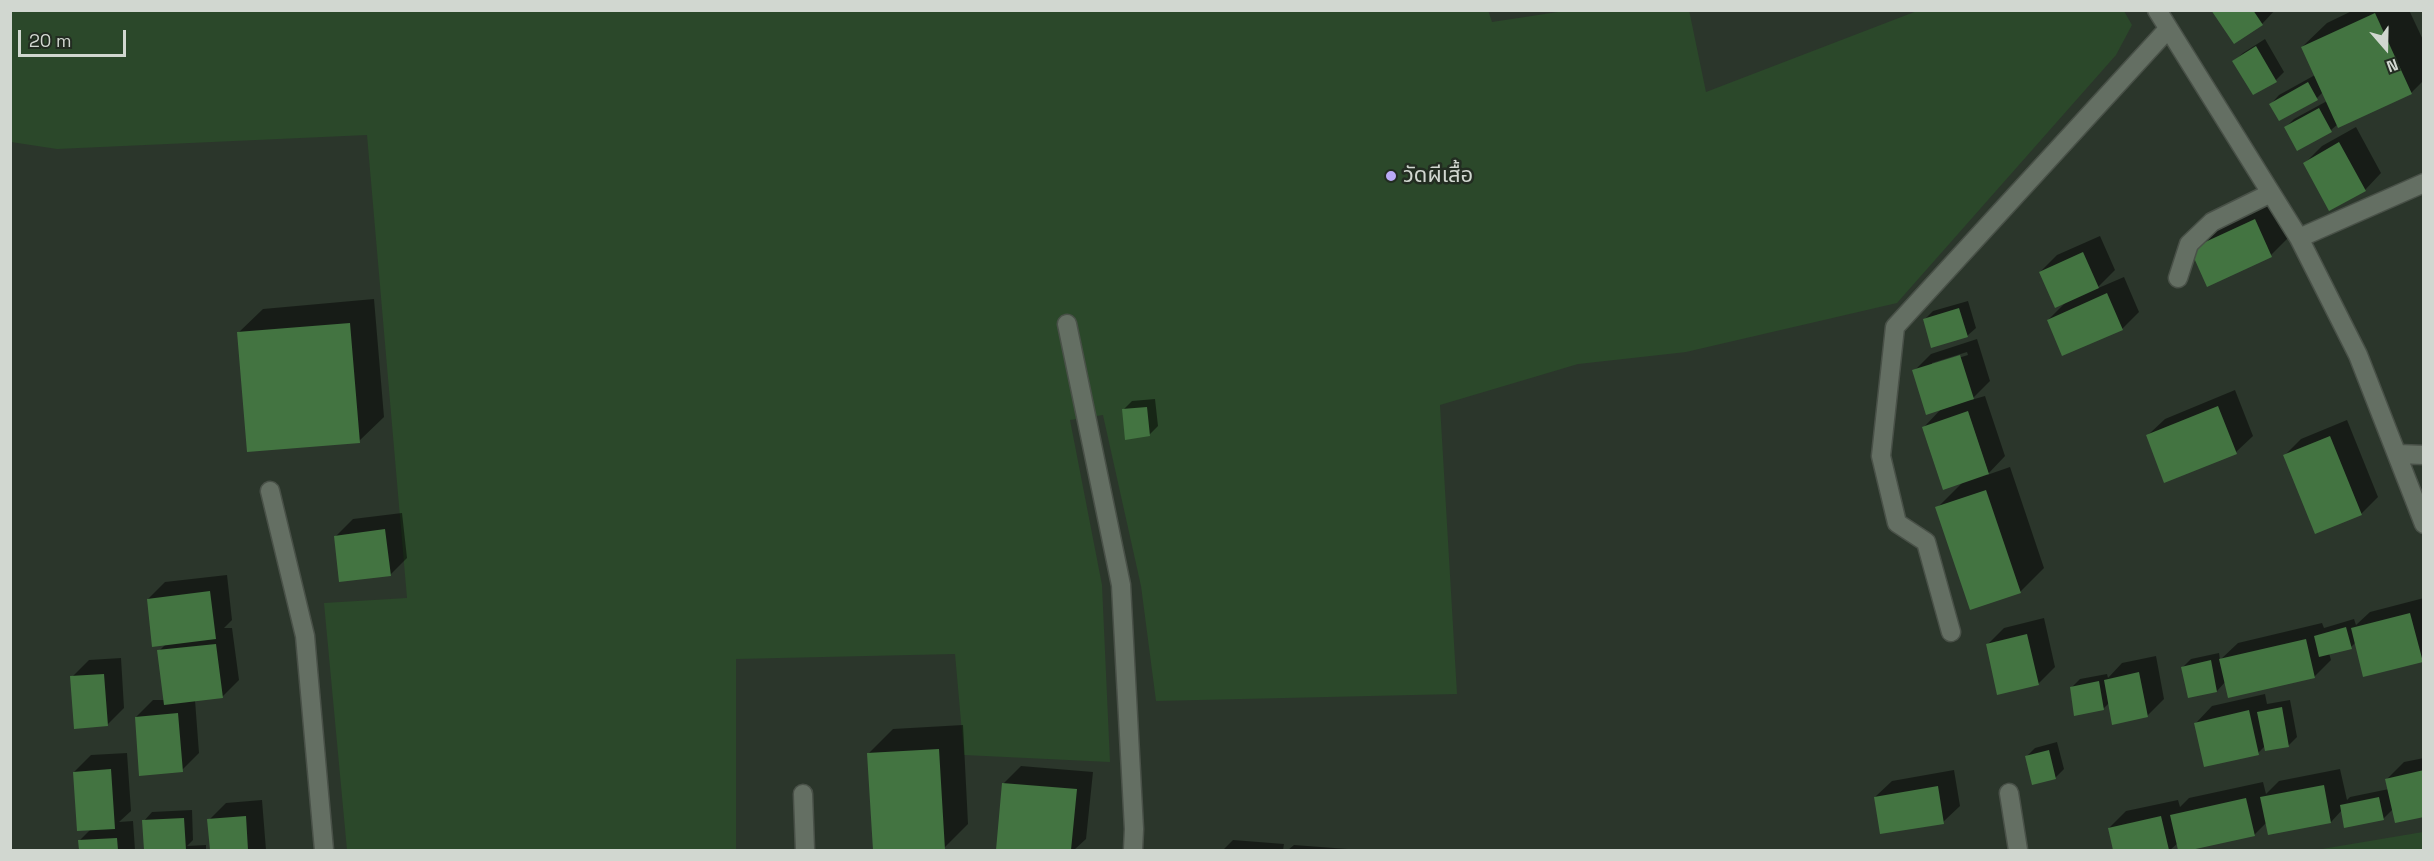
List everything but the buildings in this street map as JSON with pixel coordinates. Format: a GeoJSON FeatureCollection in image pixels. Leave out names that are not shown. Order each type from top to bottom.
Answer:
{"type":"FeatureCollection","features":[{"type":"Feature","properties":{"kind":"street"},"geometry":{"type":"LineString","coordinates":[[2157,10],[2269,194],[2299,238],[2358,356],[2424,524]]}},
{"type":"Feature","properties":{"kind":"street"},"geometry":{"type":"LineString","coordinates":[[1951,632],[1926,542],[1897,523],[1881,456],[1895,327],[2168,29]]}},
{"type":"Feature","properties":{"kind":"street"},"geometry":{"type":"LineString","coordinates":[[2299,238],[2424,183]]}},
{"type":"Feature","properties":{"kind":"street"},"geometry":{"type":"LineString","coordinates":[[2178,278],[2189,244],[2212,222],[2269,194]]}},
{"type":"Feature","properties":{"kind":"street"},"geometry":{"type":"LineString","coordinates":[[1067,324],[1121,585],[1134,829],[1133,850]]}},
{"type":"Feature","properties":{"kind":"street"},"geometry":{"type":"LineString","coordinates":[[2398,454],[2424,455]]}},
{"type":"Feature","properties":{"kind":"street"},"geometry":{"type":"LineString","coordinates":[[270,491],[305,636],[324,850]]}},
{"type":"Feature","properties":{"kind":"street"},"geometry":{"type":"LineString","coordinates":[[2009,793],[2018,850]]}},
{"type":"Feature","properties":{"kind":"street"},"geometry":{"type":"LineString","coordinates":[[803,795],[805,850]]}},
{"type":"Feature","properties":{"kind":"green space"},"geometry":{"type":"Polygon","coordinates":[[[1488,10],[1492,22],[1571,10],[1689,10],[1706,92],[1917,11],[2124,11],[2132,25],[2116,55],[1897,303],[1686,352],[1578,364],[1440,405],[1457,694],[1156,701],[1141,586],[1103,415],[1070,420],[1102,585],[1110,762],[964,755],[955,654],[736,659],[736,850],[347,850],[324,603],[407,598],[367,135],[57,149],[11,142],[11,11],[1488,10]]]}},
{"type":"Feature","properties":{"kind":"green space"},"geometry":{"type":"Polygon","coordinates":[[[2423,832],[2423,850],[2316,850],[2423,832]]]}},
{"type":"Feature","properties":{"kind":"place","name":"วัดผีเสื้อ"},"geometry":{"type":"Point","coordinates":[1391,176]}}]}
